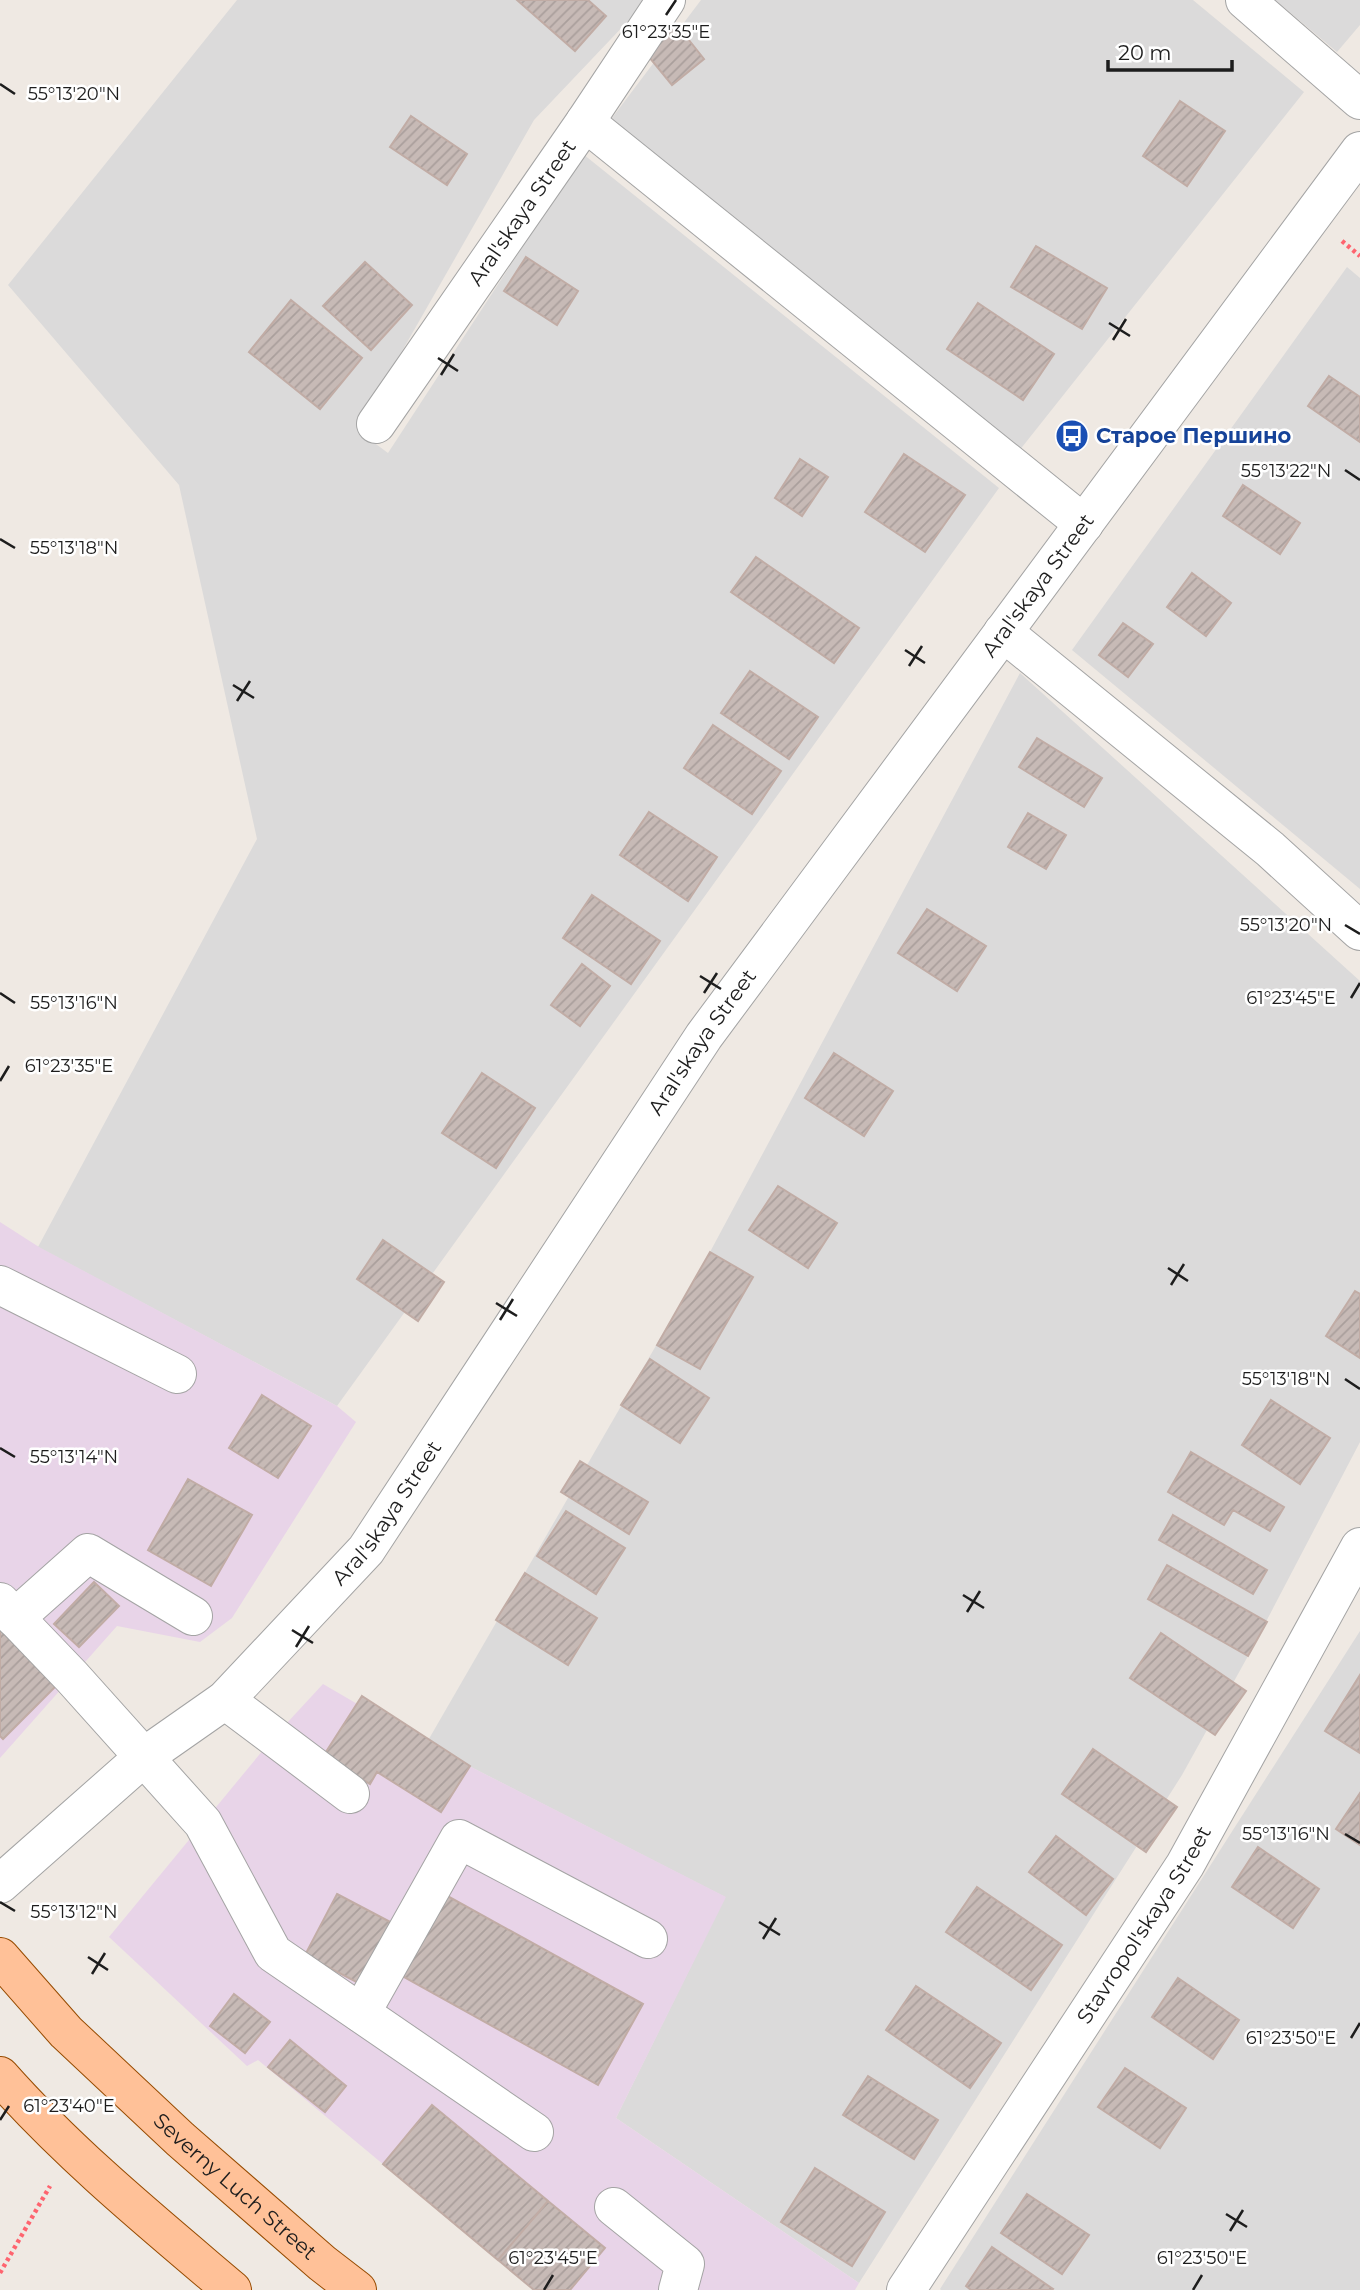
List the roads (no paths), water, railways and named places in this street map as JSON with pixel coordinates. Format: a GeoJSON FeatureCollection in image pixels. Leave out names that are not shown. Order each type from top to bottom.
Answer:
{"type":"FeatureCollection","features":[{"type":"Feature","properties":{"kind":"main road","name":"Severny Luch Street"},"geometry":{"type":"LineString","coordinates":[[0,1957],[66,2032],[180,2139],[321,2263],[357,2290]]}},
{"type":"Feature","properties":{"kind":"main road"},"geometry":{"type":"LineString","coordinates":[[0,2076],[32,2112],[126,2200],[232,2290]]}},
{"type":"Feature","properties":{"kind":"street","name":"Aral'skaya Street"},"geometry":{"type":"LineString","coordinates":[[376,424],[666,0]]}},
{"type":"Feature","properties":{"kind":"street"},"geometry":{"type":"LineString","coordinates":[[1245,0],[1360,100]]}},
{"type":"Feature","properties":{"kind":"street"},"geometry":{"type":"LineString","coordinates":[[585,122],[1084,524]]}},
{"type":"Feature","properties":{"kind":"street","name":"Aral'skaya Street"},"geometry":{"type":"LineString","coordinates":[[0,1884],[145,1756],[225,1700],[366,1549],[704,1036],[1360,151]]}},
{"type":"Feature","properties":{"kind":"street"},"geometry":{"type":"LineString","coordinates":[[1003,632],[1270,849],[1360,931]]}},
{"type":"Feature","properties":{"kind":"street"},"geometry":{"type":"LineString","coordinates":[[0,1285],[177,1374]]}},
{"type":"Feature","properties":{"kind":"street","name":"Stavropol'skaya Street"},"geometry":{"type":"LineString","coordinates":[[906,2290],[1185,1865],[1360,1547]]}},
{"type":"Feature","properties":{"kind":"street"},"geometry":{"type":"LineString","coordinates":[[193,1616],[88,1553],[8,1610],[145,1756],[203,1823],[273,1953],[534,2132]]}},
{"type":"Feature","properties":{"kind":"street"},"geometry":{"type":"LineString","coordinates":[[225,1700],[349,1794]]}},
{"type":"Feature","properties":{"kind":"street"},"geometry":{"type":"LineString","coordinates":[[361,2013],[459,1839],[648,1939]]}},
{"type":"Feature","properties":{"kind":"street"},"geometry":{"type":"LineString","coordinates":[[614,2207],[685,2264],[678,2290]]}},
{"type":"Feature","properties":{"kind":"place","name":"Старое Першино"},"geometry":{"type":"Point","coordinates":[1072,436]}}]}
